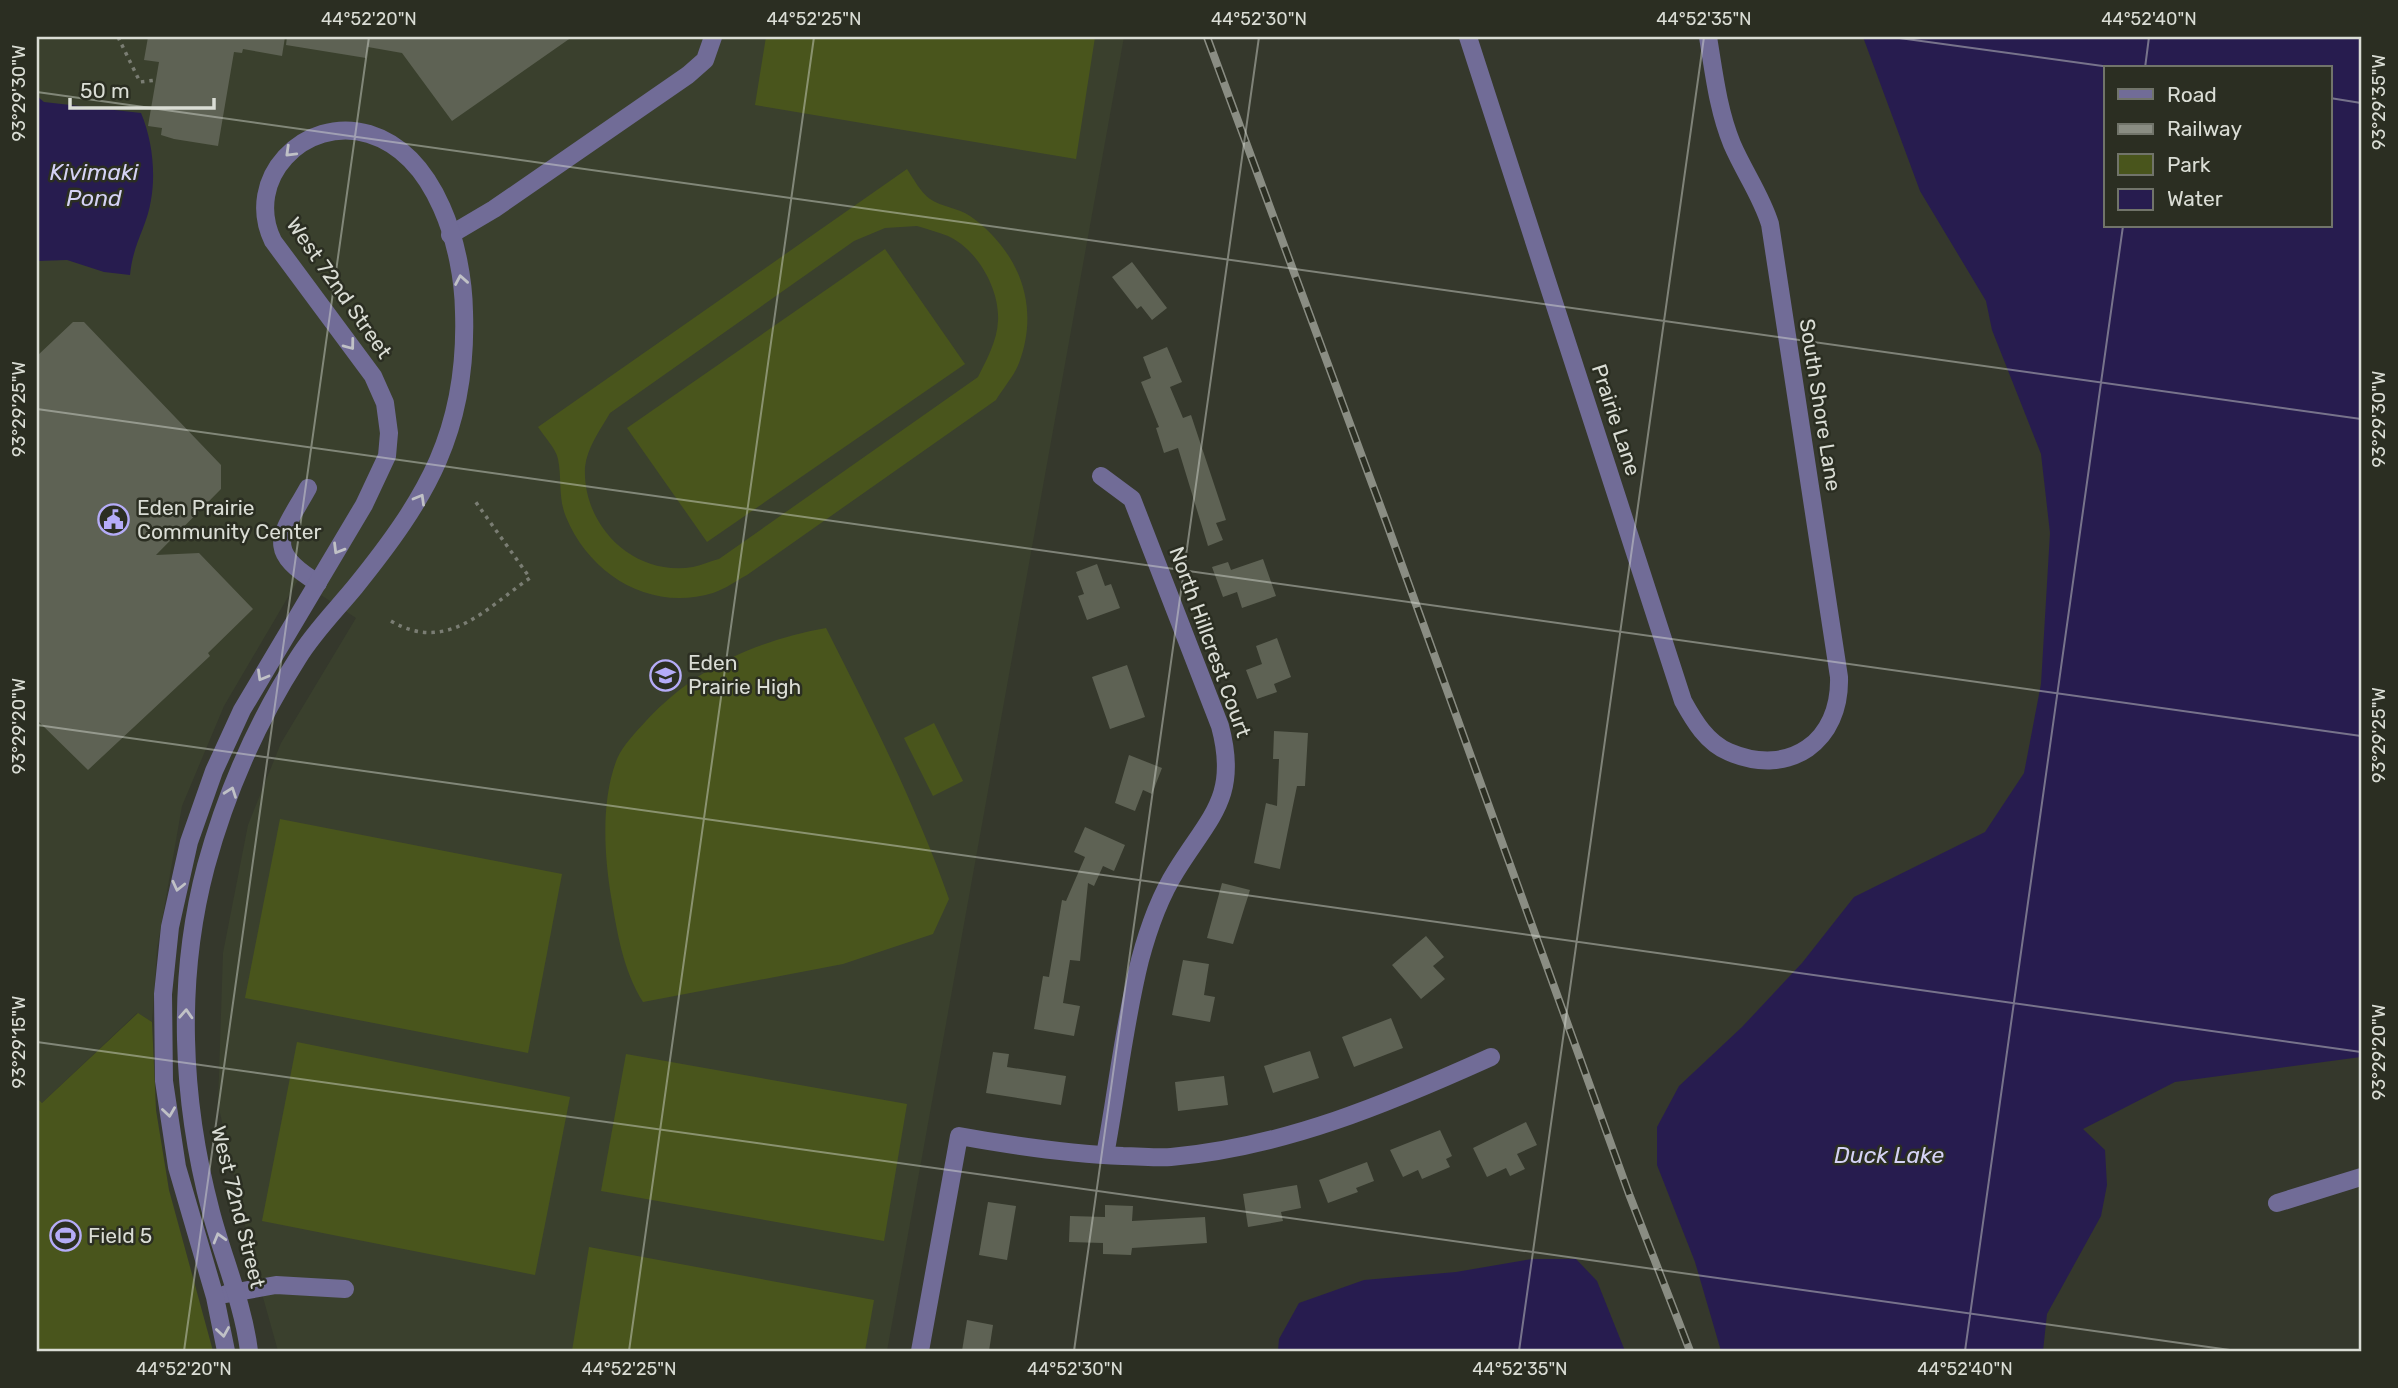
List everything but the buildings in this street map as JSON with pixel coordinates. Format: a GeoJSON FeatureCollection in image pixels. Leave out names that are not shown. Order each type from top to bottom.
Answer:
{"type":"FeatureCollection","features":[{"type":"Feature","properties":{"kind":"street"},"geometry":{"type":"LineString","coordinates":[[450,234],[494,209],[688,75],[705,60],[713,37]]}},
{"type":"Feature","properties":{"kind":"street","name":"Prairie Lane"},"geometry":{"type":"LineString","coordinates":[[1468,37],[1683,701],[1694,721],[1709,739],[1728,752],[1754,760],[1780,759]]}},
{"type":"Feature","properties":{"kind":"street","name":"South Shore Lane"},"geometry":{"type":"LineString","coordinates":[[1708,37],[1724,122],[1733,146],[1763,201],[1770,224],[1839,677],[1836,711],[1819,741],[1801,754],[1780,759]]}},
{"type":"Feature","properties":{"kind":"street","name":"West 72nd Street"},"geometry":{"type":"LineString","coordinates":[[226,1351],[215,1297],[187,1208],[170,1123],[162,1035],[166,958],[189,842],[214,771],[242,710],[379,476],[388,448],[388,420],[373,376],[273,241],[264,211],[267,184],[282,160],[306,140],[329,132],[369,135],[396,149],[421,174],[439,202],[462,282],[464,321],[461,383],[451,428],[434,471],[413,512],[299,655],[269,707],[243,761],[206,868],[188,971],[185,1039],[190,1110],[210,1210],[235,1292],[248,1351]]}},
{"type":"Feature","properties":{"kind":"street","name":"North Hillcrest Court"},"geometry":{"type":"LineString","coordinates":[[1101,476],[1132,499],[1220,726],[1227,753],[1225,782],[1218,809],[1175,873],[1147,939],[1105,1155]]}},
{"type":"Feature","properties":{"kind":"street"},"geometry":{"type":"LineString","coordinates":[[308,488],[281,543],[285,558],[318,583]]}},
{"type":"Feature","properties":{"kind":"street"},"geometry":{"type":"LineString","coordinates":[[920,1351],[959,1136],[1038,1151],[1169,1157],[1290,1137],[1421,1089],[1491,1057]]}},
{"type":"Feature","properties":{"kind":"street"},"geometry":{"type":"LineString","coordinates":[[2277,1203],[2361,1177]]}},
{"type":"Feature","properties":{"kind":"street"},"geometry":{"type":"LineString","coordinates":[[215,1297],[276,1285],[345,1289]]}},
{"type":"Feature","properties":{"kind":"path"},"geometry":{"type":"LineString","coordinates":[[118,37],[140,82],[156,80]]}},
{"type":"Feature","properties":{"kind":"path"},"geometry":{"type":"LineString","coordinates":[[391,621],[410,632],[423,634],[454,630],[530,578],[475,501]]}},
{"type":"Feature","properties":{"kind":"shaded area","name":"Eden Prairie High"},"geometry":{"type":"Polygon","coordinates":[[[37,37],[1124,37],[887,1351],[278,1351],[254,1265],[218,1104],[223,953],[248,825],[281,743],[356,618],[298,580],[224,706],[182,806],[157,949],[152,1022],[137,1013],[42,1103],[37,1098],[37,37]]]}},
{"type":"Feature","properties":{"kind":"green space"},"geometry":{"type":"Polygon","coordinates":[[[766,37],[1095,37],[1076,159],[755,105],[766,37]]]}},
{"type":"Feature","properties":{"kind":"green space"},"geometry":{"type":"Polygon","coordinates":[[[907,169],[930,199],[965,213],[987,230],[1001,245],[1021,280],[1026,300],[1025,341],[1017,368],[996,400],[747,575],[713,593],[690,598],[645,593],[606,572],[590,556],[566,517],[557,455],[538,427],[907,169]],[[917,226],[885,228],[854,241],[610,413],[586,460],[586,489],[592,509],[602,527],[616,543],[651,564],[671,568],[693,567],[719,559],[978,377],[996,336],[998,309],[991,283],[977,260],[959,242],[917,226]]]}},
{"type":"Feature","properties":{"kind":"green space"},"geometry":{"type":"Polygon","coordinates":[[[885,249],[965,364],[707,542],[627,428],[885,249]]]}},
{"type":"Feature","properties":{"kind":"green space"},"geometry":{"type":"Polygon","coordinates":[[[826,628],[907,795],[949,899],[933,934],[843,964],[643,1002],[630,977],[622,950],[613,910],[607,862],[606,809],[617,759],[630,739],[665,702],[706,672],[751,649],[826,628]]]}},
{"type":"Feature","properties":{"kind":"green space"},"geometry":{"type":"Polygon","coordinates":[[[934,723],[963,781],[933,796],[904,738],[934,723]]]}},
{"type":"Feature","properties":{"kind":"green space"},"geometry":{"type":"Polygon","coordinates":[[[280,819],[562,874],[528,1053],[245,998],[280,819]]]}},
{"type":"Feature","properties":{"kind":"green space"},"geometry":{"type":"Polygon","coordinates":[[[138,1013],[152,1022],[156,1110],[169,1190],[213,1351],[37,1351],[37,1098],[42,1103],[138,1013]]]}},
{"type":"Feature","properties":{"kind":"green space"},"geometry":{"type":"Polygon","coordinates":[[[297,1042],[570,1097],[535,1275],[262,1221],[297,1042]]]}},
{"type":"Feature","properties":{"kind":"green space"},"geometry":{"type":"Polygon","coordinates":[[[626,1054],[907,1104],[884,1241],[601,1191],[626,1054]]]}},
{"type":"Feature","properties":{"kind":"green space"},"geometry":{"type":"Polygon","coordinates":[[[589,1247],[874,1300],[865,1351],[572,1351],[589,1247]]]}},
{"type":"Feature","properties":{"kind":"water","name":"Duck Lake"},"geometry":{"type":"Polygon","coordinates":[[[1863,37],[2361,37],[2361,1057],[2175,1082],[2083,1129],[2105,1150],[2107,1185],[2101,1216],[2047,1314],[2043,1351],[1721,1351],[1695,1262],[1657,1165],[1657,1127],[1679,1086],[1742,1027],[1802,963],[1854,897],[1985,832],[2024,773],[2041,684],[2050,533],[2041,454],[1992,330],[1986,301],[1920,191],[1863,37]]]}},
{"type":"Feature","properties":{"kind":"water","name":"Kivimaki Pond"},"geometry":{"type":"Polygon","coordinates":[[[37,96],[44,102],[141,113],[148,134],[153,178],[149,210],[130,275],[104,272],[67,260],[37,261],[37,96]]]}},
{"type":"Feature","properties":{"kind":"water"},"geometry":{"type":"Polygon","coordinates":[[[1532,1259],[1576,1259],[1597,1281],[1625,1351],[1278,1351],[1279,1339],[1299,1303],[1364,1280],[1456,1272],[1532,1259]]]}},
{"type":"Feature","properties":{"kind":"railway"},"geometry":{"type":"LineString","coordinates":[[1207,37],[1387,524],[1629,1194],[1690,1351]]}},
{"type":"Feature","properties":{"kind":"place","name":"Eden Prairie Community Center"},"geometry":{"type":"Point","coordinates":[114,520]}},
{"type":"Feature","properties":{"kind":"place","name":"Eden Prairie High"},"geometry":{"type":"Point","coordinates":[665,675]}},
{"type":"Feature","properties":{"kind":"place","name":"Field 5"},"geometry":{"type":"Point","coordinates":[65,1236]}}]}
